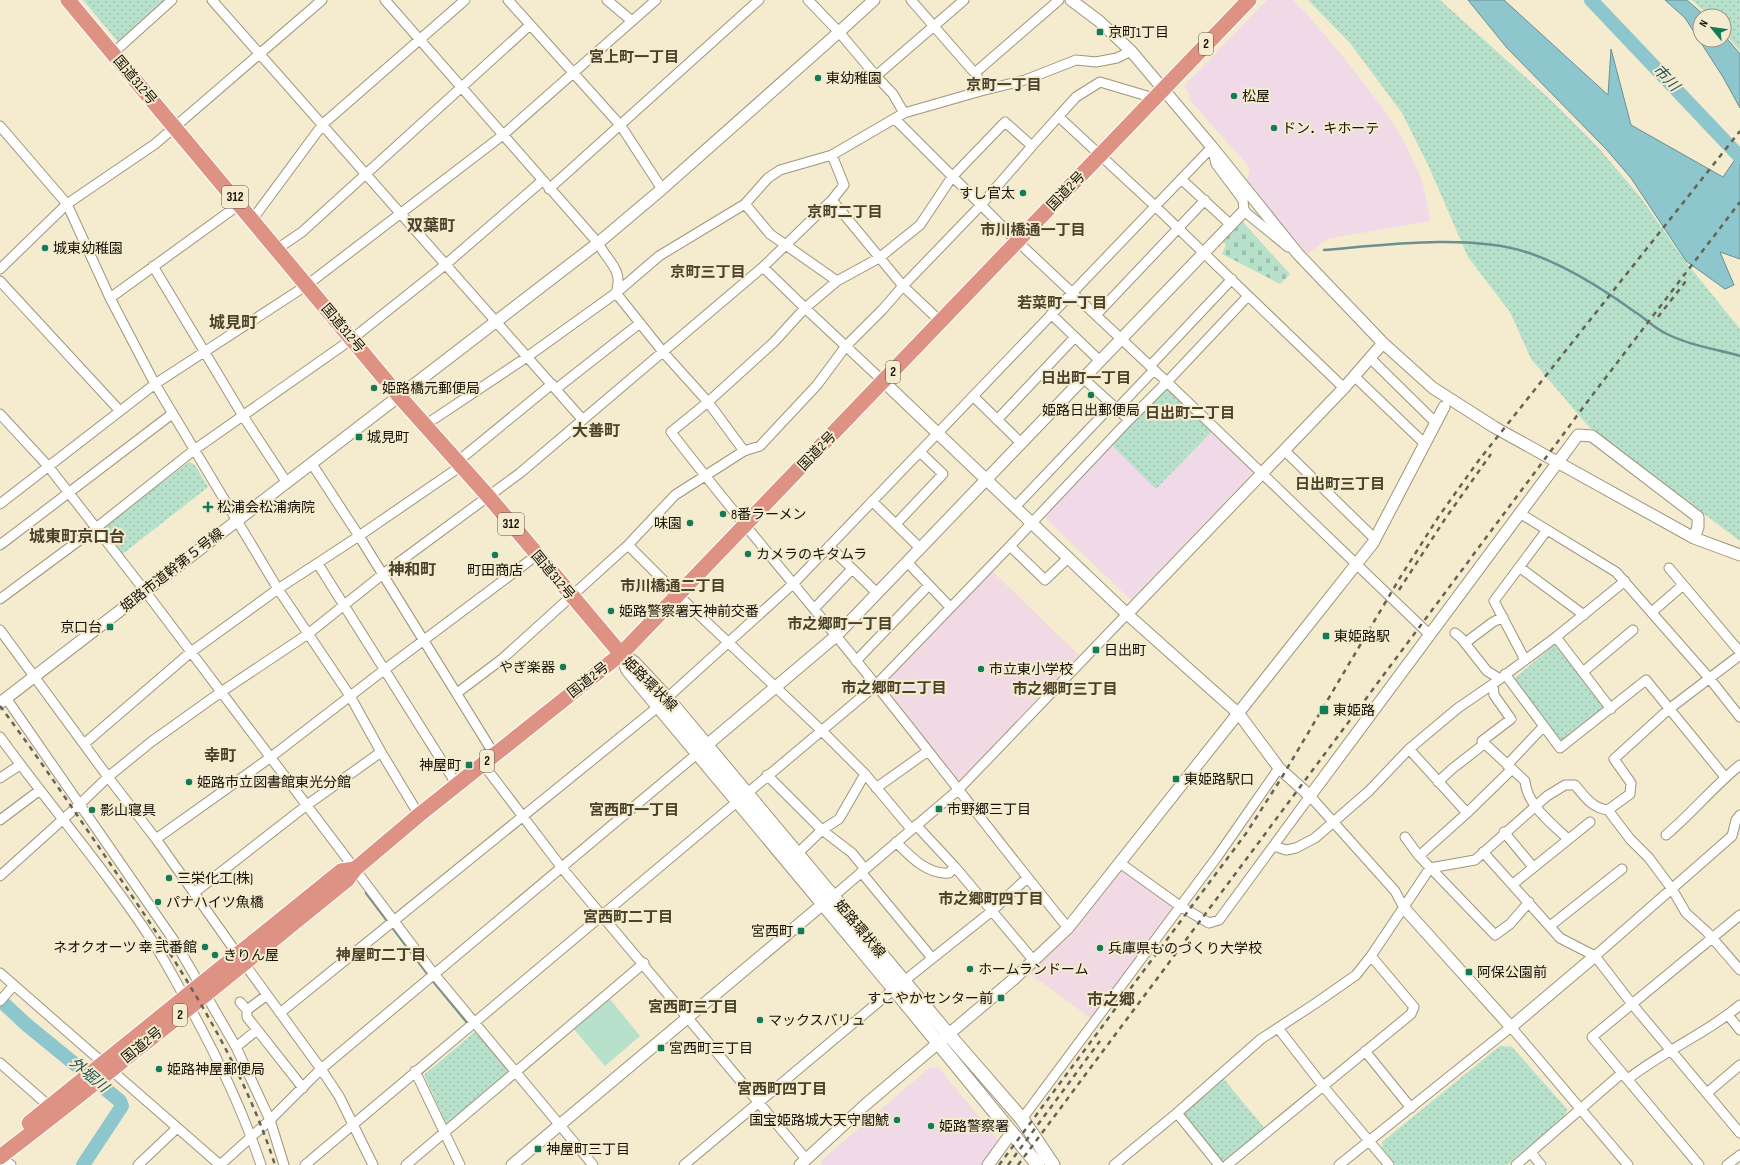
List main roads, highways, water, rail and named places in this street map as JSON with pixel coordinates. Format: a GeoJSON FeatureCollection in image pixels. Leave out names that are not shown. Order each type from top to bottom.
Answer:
{"type":"FeatureCollection","features":[{"type":"Feature","properties":{"kind":"highway","name":"国道312号"},"geometry":{"type":"LineString","coordinates":[[68,0],[399,396],[488,496],[621,654]]}},
{"type":"Feature","properties":{"kind":"highway","name":"国道2号"},"geometry":{"type":"LineString","coordinates":[[0,1157],[108,1066],[241,960],[341,871],[354,869],[494,754],[621,654],[884,382],[1017,241],[1101,155],[1158,93],[1249,0]]}},
{"type":"Feature","properties":{"kind":"highway","name":"国道2号"},"geometry":{"type":"LineString","coordinates":[[0,1146],[49,1106],[108,1066]]}},
{"type":"Feature","properties":{"kind":"main road","name":"姫路環状線"},"geometry":{"type":"LineString","coordinates":[[621,654],[628,670],[663,702],[899,985],[948,1034],[1022,1119],[1053,1165]]}},
{"type":"Feature","properties":{"kind":"main road","name":"姫路環状線"},"geometry":{"type":"LineString","coordinates":[[742,797],[797,854],[828,901]]}},
{"type":"Feature","properties":{"kind":"main road","name":"姫路環状線"},"geometry":{"type":"LineString","coordinates":[[899,985],[937,1043],[1012,1132],[1037,1165]]}},
{"type":"Feature","properties":{"kind":"water"},"geometry":{"type":"Polygon","coordinates":[[[1468,0],[1504,0],[1608,95],[1611,49],[1631,125],[1723,177],[1740,152],[1740,259],[1720,252],[1734,285],[1725,289],[1686,261],[1631,178],[1606,149],[1507,48],[1468,0]]]}},
{"type":"Feature","properties":{"kind":"water"},"geometry":{"type":"Polygon","coordinates":[[[1665,0],[1687,0],[1696,8],[1692,8],[1692,29],[1685,18],[1665,0]]]}},
{"type":"Feature","properties":{"kind":"water"},"geometry":{"type":"Polygon","coordinates":[[[1732,44],[1740,54],[1740,108],[1723,77],[1704,48],[1732,48],[1732,44]]]}},
{"type":"Feature","properties":{"kind":"waterway","name":"市川"},"geometry":{"type":"LineString","coordinates":[[1591,0],[1740,157]]}},
{"type":"Feature","properties":{"kind":"waterway"},"geometry":{"type":"LineString","coordinates":[[1324,250],[1426,242],[1453,242],[1479,243],[1526,252],[1555,263],[1583,278],[1639,314],[1665,333],[1692,344],[1740,356]]}},
{"type":"Feature","properties":{"kind":"waterway"},"geometry":{"type":"LineString","coordinates":[[366,893],[429,976]]}},
{"type":"Feature","properties":{"kind":"waterway"},"geometry":{"type":"LineString","coordinates":[[432,980],[469,1025]]}},
{"type":"Feature","properties":{"kind":"waterway","name":"外堀川"},"geometry":{"type":"LineString","coordinates":[[0,1000],[27,1025],[120,1101],[122,1106],[83,1165]]}},
{"type":"Feature","properties":{"kind":"waterway"},"geometry":{"type":"LineString","coordinates":[[421,1076],[420,1074],[434,1062]]}},
{"type":"Feature","properties":{"kind":"railway"},"geometry":{"type":"LineString","coordinates":[[999,1165],[1247,832],[1282,777],[1401,576],[1439,516],[1479,460],[1740,131]]}},
{"type":"Feature","properties":{"kind":"railway"},"geometry":{"type":"LineString","coordinates":[[1018,1165],[1597,389],[1740,202]]}},
{"type":"Feature","properties":{"kind":"railway"},"geometry":{"type":"LineString","coordinates":[[1658,317],[1686,281]]}},
{"type":"Feature","properties":{"kind":"railway"},"geometry":{"type":"LineString","coordinates":[[1399,590],[1445,519],[1491,454]]}},
{"type":"Feature","properties":{"kind":"railway"},"geometry":{"type":"LineString","coordinates":[[0,706],[29,745],[135,900],[182,972],[225,1047],[244,1085],[261,1125],[275,1165]]}},
{"type":"Feature","properties":{"kind":"railway"},"geometry":{"type":"LineString","coordinates":[[1008,1165],[1100,1041]]}},
{"type":"Feature","properties":{"kind":"place","name":"京町1丁目"},"geometry":{"type":"Point","coordinates":[1100,32]}},
{"type":"Feature","properties":{"kind":"place","name":"東幼稚園"},"geometry":{"type":"Point","coordinates":[818,78]}},
{"type":"Feature","properties":{"kind":"place","name":"松屋"},"geometry":{"type":"Point","coordinates":[1234,96]}},
{"type":"Feature","properties":{"kind":"place","name":"ドン．キホーテ"},"geometry":{"type":"Point","coordinates":[1274,128]}},
{"type":"Feature","properties":{"kind":"place","name":"すし官太"},"geometry":{"type":"Point","coordinates":[1023,193]}},
{"type":"Feature","properties":{"kind":"place","name":"城東幼稚園"},"geometry":{"type":"Point","coordinates":[45,248]}},
{"type":"Feature","properties":{"kind":"place","name":"姫路橋元郵便局"},"geometry":{"type":"Point","coordinates":[374,388]}},
{"type":"Feature","properties":{"kind":"place","name":"姫路日出郵便局"},"geometry":{"type":"Point","coordinates":[1091,395]}},
{"type":"Feature","properties":{"kind":"place","name":"城見町"},"geometry":{"type":"Point","coordinates":[359,437]}},
{"type":"Feature","properties":{"kind":"place","name":"松浦会松浦病院"},"geometry":{"type":"Point","coordinates":[208,507]}},
{"type":"Feature","properties":{"kind":"place","name":"8番ラーメン"},"geometry":{"type":"Point","coordinates":[723,514]}},
{"type":"Feature","properties":{"kind":"place","name":"味園"},"geometry":{"type":"Point","coordinates":[690,523]}},
{"type":"Feature","properties":{"kind":"place","name":"カメラのキタムラ"},"geometry":{"type":"Point","coordinates":[748,554]}},
{"type":"Feature","properties":{"kind":"place","name":"町田商店"},"geometry":{"type":"Point","coordinates":[495,555]}},
{"type":"Feature","properties":{"kind":"place","name":"姫路警察署天神前交番"},"geometry":{"type":"Point","coordinates":[611,611]}},
{"type":"Feature","properties":{"kind":"place","name":"京口台"},"geometry":{"type":"Point","coordinates":[110,627]}},
{"type":"Feature","properties":{"kind":"place","name":"東姫路駅"},"geometry":{"type":"Point","coordinates":[1326,636]}},
{"type":"Feature","properties":{"kind":"place","name":"日出町"},"geometry":{"type":"Point","coordinates":[1096,650]}},
{"type":"Feature","properties":{"kind":"place","name":"やぎ楽器"},"geometry":{"type":"Point","coordinates":[563,667]}},
{"type":"Feature","properties":{"kind":"place","name":"市立東小学校"},"geometry":{"type":"Point","coordinates":[981,669]}},
{"type":"Feature","properties":{"kind":"place","name":"東姫路"},"geometry":{"type":"Point","coordinates":[1324,710]}},
{"type":"Feature","properties":{"kind":"place","name":"神屋町"},"geometry":{"type":"Point","coordinates":[469,765]}},
{"type":"Feature","properties":{"kind":"place","name":"東姫路駅口"},"geometry":{"type":"Point","coordinates":[1176,779]}},
{"type":"Feature","properties":{"kind":"place","name":"姫路市立図書館東光分館"},"geometry":{"type":"Point","coordinates":[189,782]}},
{"type":"Feature","properties":{"kind":"place","name":"市野郷三丁目"},"geometry":{"type":"Point","coordinates":[939,809]}},
{"type":"Feature","properties":{"kind":"place","name":"影山寝具"},"geometry":{"type":"Point","coordinates":[92,810]}},
{"type":"Feature","properties":{"kind":"place","name":"三栄化工(株)"},"geometry":{"type":"Point","coordinates":[169,878]}},
{"type":"Feature","properties":{"kind":"place","name":"パナハイツ魚橋"},"geometry":{"type":"Point","coordinates":[158,902]}},
{"type":"Feature","properties":{"kind":"place","name":"宮西町"},"geometry":{"type":"Point","coordinates":[801,931]}},
{"type":"Feature","properties":{"kind":"place","name":"ネオクオーツ 幸 弐番館"},"geometry":{"type":"Point","coordinates":[205,947]}},
{"type":"Feature","properties":{"kind":"place","name":"兵庫県ものづくり大学校"},"geometry":{"type":"Point","coordinates":[1100,948]}},
{"type":"Feature","properties":{"kind":"place","name":"きりん屋"},"geometry":{"type":"Point","coordinates":[215,955]}},
{"type":"Feature","properties":{"kind":"place","name":"ホームランドーム"},"geometry":{"type":"Point","coordinates":[970,969]}},
{"type":"Feature","properties":{"kind":"place","name":"阿保公園前"},"geometry":{"type":"Point","coordinates":[1469,972]}},
{"type":"Feature","properties":{"kind":"place","name":"すこやかセンター前"},"geometry":{"type":"Point","coordinates":[1001,998]}},
{"type":"Feature","properties":{"kind":"place","name":"マックスバリュ"},"geometry":{"type":"Point","coordinates":[760,1020]}},
{"type":"Feature","properties":{"kind":"place","name":"宮西町三丁目"},"geometry":{"type":"Point","coordinates":[661,1048]}},
{"type":"Feature","properties":{"kind":"place","name":"姫路神屋郵便局"},"geometry":{"type":"Point","coordinates":[159,1069]}},
{"type":"Feature","properties":{"kind":"place","name":"国宝姫路城大天守閣鯱"},"geometry":{"type":"Point","coordinates":[897,1120]}},
{"type":"Feature","properties":{"kind":"place","name":"姫路警察署"},"geometry":{"type":"Point","coordinates":[931,1126]}},
{"type":"Feature","properties":{"kind":"place","name":"神屋町三丁目"},"geometry":{"type":"Point","coordinates":[538,1149]}},
{"type":"Feature","properties":{"kind":"district","name":"宮上町一丁目"},"geometry":{"type":"Point","coordinates":[634,57]}},
{"type":"Feature","properties":{"kind":"district","name":"京町一丁目"},"geometry":{"type":"Point","coordinates":[1004,85]}},
{"type":"Feature","properties":{"kind":"district","name":"京町二丁目"},"geometry":{"type":"Point","coordinates":[845,212]}},
{"type":"Feature","properties":{"kind":"district","name":"双葉町"},"geometry":{"type":"Point","coordinates":[431,226]}},
{"type":"Feature","properties":{"kind":"district","name":"市川橋通一丁目"},"geometry":{"type":"Point","coordinates":[1033,230]}},
{"type":"Feature","properties":{"kind":"district","name":"京町三丁目"},"geometry":{"type":"Point","coordinates":[708,272]}},
{"type":"Feature","properties":{"kind":"district","name":"若菜町一丁目"},"geometry":{"type":"Point","coordinates":[1062,303]}},
{"type":"Feature","properties":{"kind":"district","name":"城見町"},"geometry":{"type":"Point","coordinates":[233,323]}},
{"type":"Feature","properties":{"kind":"district","name":"日出町一丁目"},"geometry":{"type":"Point","coordinates":[1086,378]}},
{"type":"Feature","properties":{"kind":"district","name":"日出町二丁目"},"geometry":{"type":"Point","coordinates":[1190,413]}},
{"type":"Feature","properties":{"kind":"district","name":"大善町"},"geometry":{"type":"Point","coordinates":[596,431]}},
{"type":"Feature","properties":{"kind":"district","name":"日出町三丁目"},"geometry":{"type":"Point","coordinates":[1340,484]}},
{"type":"Feature","properties":{"kind":"district","name":"城東町京口台"},"geometry":{"type":"Point","coordinates":[77,537]}},
{"type":"Feature","properties":{"kind":"district","name":"神和町"},"geometry":{"type":"Point","coordinates":[412,570]}},
{"type":"Feature","properties":{"kind":"district","name":"市川橋通二丁目"},"geometry":{"type":"Point","coordinates":[673,586]}},
{"type":"Feature","properties":{"kind":"district","name":"市之郷町一丁目"},"geometry":{"type":"Point","coordinates":[840,624]}},
{"type":"Feature","properties":{"kind":"district","name":"市之郷町二丁目"},"geometry":{"type":"Point","coordinates":[894,688]}},
{"type":"Feature","properties":{"kind":"district","name":"市之郷町三丁目"},"geometry":{"type":"Point","coordinates":[1065,689]}},
{"type":"Feature","properties":{"kind":"district","name":"幸町"},"geometry":{"type":"Point","coordinates":[220,756]}},
{"type":"Feature","properties":{"kind":"district","name":"宮西町一丁目"},"geometry":{"type":"Point","coordinates":[634,810]}},
{"type":"Feature","properties":{"kind":"district","name":"市之郷町四丁目"},"geometry":{"type":"Point","coordinates":[991,899]}},
{"type":"Feature","properties":{"kind":"district","name":"宮西町二丁目"},"geometry":{"type":"Point","coordinates":[628,917]}},
{"type":"Feature","properties":{"kind":"district","name":"神屋町二丁目"},"geometry":{"type":"Point","coordinates":[381,955]}},
{"type":"Feature","properties":{"kind":"district","name":"市之郷"},"geometry":{"type":"Point","coordinates":[1111,1000]}},
{"type":"Feature","properties":{"kind":"district","name":"宮西町三丁目"},"geometry":{"type":"Point","coordinates":[693,1007]}},
{"type":"Feature","properties":{"kind":"district","name":"宮西町四丁目"},"geometry":{"type":"Point","coordinates":[782,1089]}}]}
